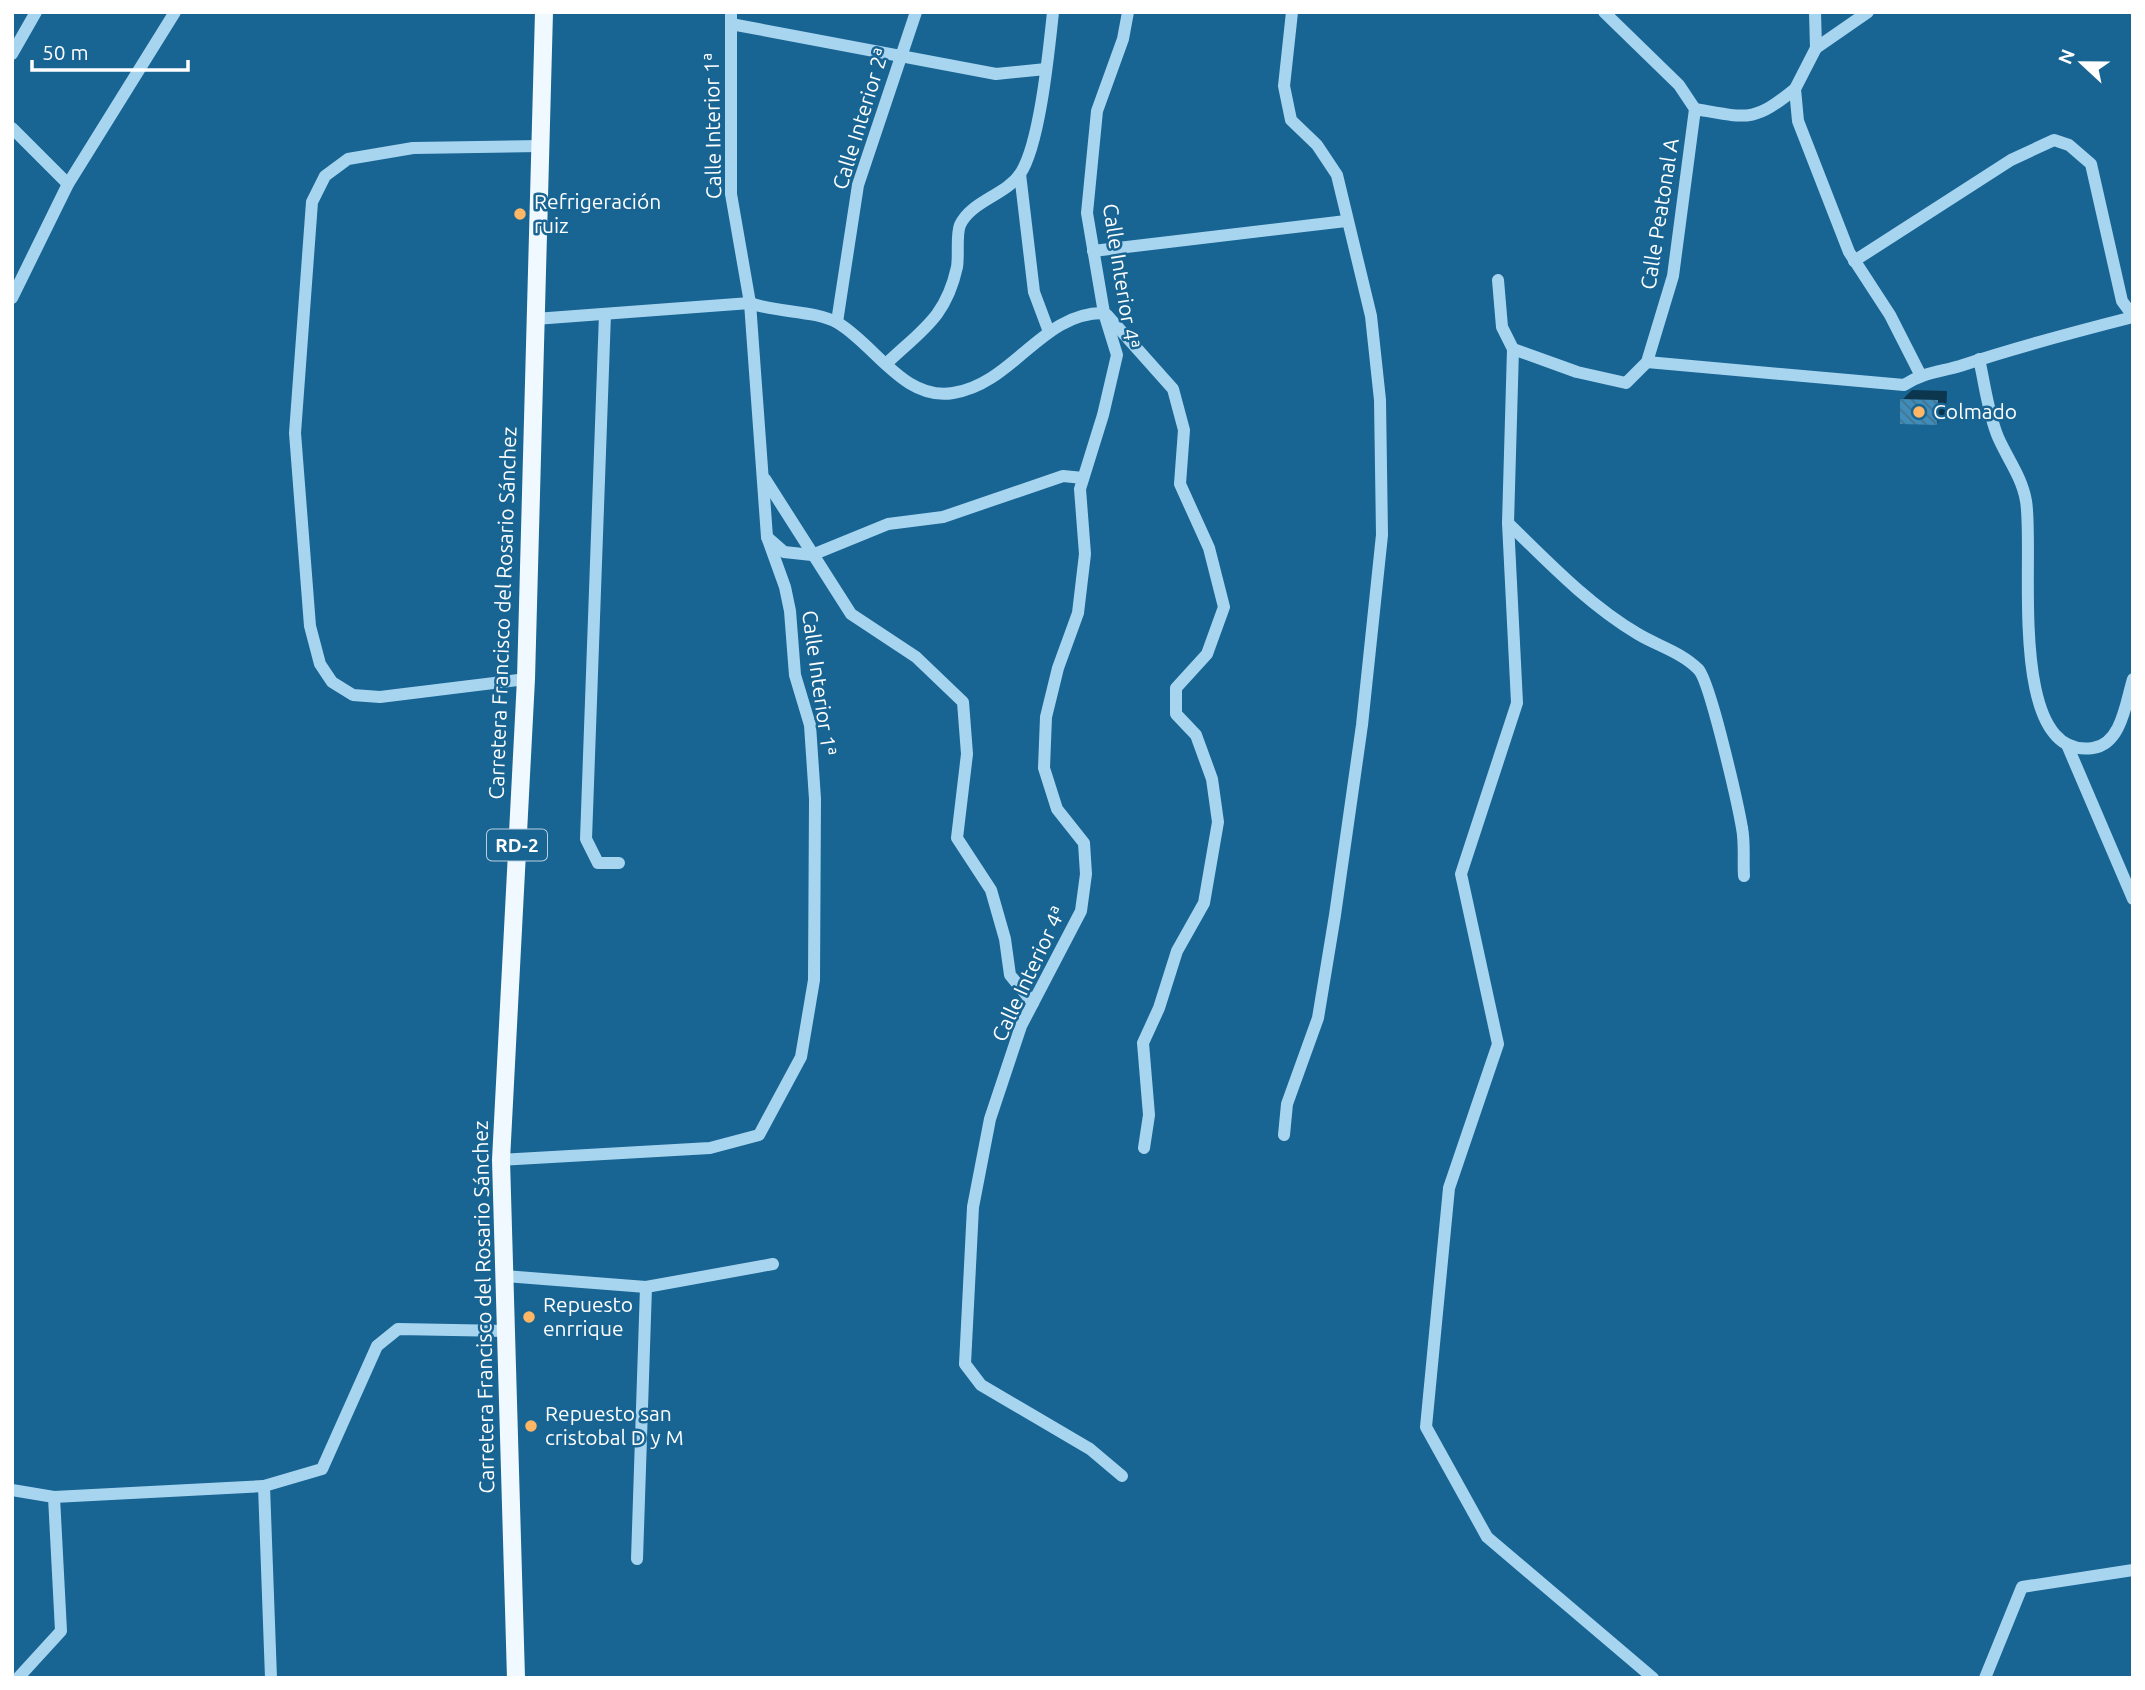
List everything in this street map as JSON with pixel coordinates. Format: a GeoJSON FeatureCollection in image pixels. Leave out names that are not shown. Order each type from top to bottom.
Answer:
{"type":"FeatureCollection","features":[{"type":"Feature","properties":{"kind":"main road","name":"Carretera Francisco del Rosario Sánchez"},"geometry":{"type":"LineString","coordinates":[[516,1678],[501,1160],[526,679],[544,12]]}},
{"type":"Feature","properties":{"kind":"street"},"geometry":{"type":"LineString","coordinates":[[12,54],[36,12]]}},
{"type":"Feature","properties":{"kind":"street"},"geometry":{"type":"LineString","coordinates":[[12,298],[68,184],[176,12]]}},
{"type":"Feature","properties":{"kind":"street","name":"Calle Interior 2ª"},"geometry":{"type":"LineString","coordinates":[[837,322],[858,185],[916,12]]}},
{"type":"Feature","properties":{"kind":"street"},"geometry":{"type":"LineString","coordinates":[[1049,332],[1034,292],[1020,174],[1030,146],[1046,69],[1053,12]]}},
{"type":"Feature","properties":{"kind":"street","name":"Calle Interior 4ª"},"geometry":{"type":"LineString","coordinates":[[1122,1476],[1090,1449],[981,1385],[965,1364],[973,1207],[990,1119],[1021,1026],[1081,911],[1086,874],[1084,843],[1058,809],[1044,768],[1046,717],[1058,668],[1078,613],[1085,554],[1080,489],[1103,415],[1117,355],[1104,313],[1087,213],[1097,111],[1123,39],[1128,12]]}},
{"type":"Feature","properties":{"kind":"street"},"geometry":{"type":"LineString","coordinates":[[1284,1135],[1287,1104],[1302,1070],[1318,1018],[1333,928],[1362,725],[1382,535],[1380,400],[1371,316],[1337,176],[1317,145],[1291,120],[1284,86],[1292,12]]}},
{"type":"Feature","properties":{"kind":"street"},"geometry":{"type":"LineString","coordinates":[[1604,12],[1679,85],[1695,109],[1745,118],[1767,111],[1795,89],[1816,48],[1868,12]]}},
{"type":"Feature","properties":{"kind":"street"},"geometry":{"type":"LineString","coordinates":[[1813,15],[1816,48]]}},
{"type":"Feature","properties":{"kind":"street"},"geometry":{"type":"LineString","coordinates":[[731,18],[996,74],[1046,69]]}},
{"type":"Feature","properties":{"kind":"street","name":"Calle Interior 1ª"},"geometry":{"type":"LineString","coordinates":[[501,1160],[710,1148],[759,1135],[801,1057],[814,980],[815,800],[810,725],[795,675],[790,611],[785,587],[767,537],[765,479],[750,303],[731,194],[731,18]]}},
{"type":"Feature","properties":{"kind":"street"},"geometry":{"type":"LineString","coordinates":[[1795,89],[1798,121],[1854,261],[1890,315],[1920,374]]}},
{"type":"Feature","properties":{"kind":"street","name":"Calle Peatonal A"},"geometry":{"type":"LineString","coordinates":[[1647,362],[1673,276],[1695,109]]}},
{"type":"Feature","properties":{"kind":"street"},"geometry":{"type":"LineString","coordinates":[[12,128],[68,184]]}},
{"type":"Feature","properties":{"kind":"street"},"geometry":{"type":"LineString","coordinates":[[1513,349],[1577,372],[1626,383],[1647,362],[1891,386],[1904,385],[1920,374],[2133,316],[2122,301],[2091,164],[2069,145],[2053,140],[2011,160],[1854,261]]}},
{"type":"Feature","properties":{"kind":"street"},"geometry":{"type":"LineString","coordinates":[[526,679],[380,697],[353,695],[332,682],[320,664],[310,626],[295,433],[312,202],[325,176],[348,159],[413,148],[540,146]]}},
{"type":"Feature","properties":{"kind":"street"},"geometry":{"type":"LineString","coordinates":[[887,363],[932,322],[950,296],[961,250],[958,229],[964,217],[1020,174]]}},
{"type":"Feature","properties":{"kind":"street"},"geometry":{"type":"LineString","coordinates":[[1093,251],[1346,221]]}},
{"type":"Feature","properties":{"kind":"street"},"geometry":{"type":"LineString","coordinates":[[1498,280],[1502,327],[1513,349],[1508,523],[1517,703],[1461,874],[1498,1044],[1449,1188],[1426,1427],[1487,1537],[1653,1678]]}},
{"type":"Feature","properties":{"kind":"street"},"geometry":{"type":"LineString","coordinates":[[536,319],[750,303],[770,310],[837,322],[906,381],[925,391],[953,393],[988,380],[1065,320],[1086,312],[1104,313],[1173,389],[1184,430],[1180,484],[1209,548],[1224,607],[1208,654],[1176,688],[1176,714],[1196,735],[1212,779],[1218,822],[1204,903],[1177,951],[1160,1009],[1143,1044],[1149,1115],[1144,1149]]}},
{"type":"Feature","properties":{"kind":"street"},"geometry":{"type":"LineString","coordinates":[[605,314],[586,839],[598,863],[620,863]]}},
{"type":"Feature","properties":{"kind":"street"},"geometry":{"type":"LineString","coordinates":[[1979,359],[1998,437],[2011,460],[2026,502],[2028,625],[2042,717],[2056,739],[2068,747],[2097,748],[2115,735],[2133,679]]}},
{"type":"Feature","properties":{"kind":"street"},"geometry":{"type":"LineString","coordinates":[[767,537],[784,551],[812,555],[888,524],[943,517],[1063,476],[1083,478]]}},
{"type":"Feature","properties":{"kind":"street"},"geometry":{"type":"LineString","coordinates":[[765,479],[851,614],[916,657],[963,702],[967,754],[957,838],[992,890],[1005,939],[1010,975],[1033,1003]]}},
{"type":"Feature","properties":{"kind":"street"},"geometry":{"type":"LineString","coordinates":[[1508,523],[1566,580],[1599,606],[1639,635],[1672,650],[1700,670],[1717,723],[1743,830],[1744,876]]}},
{"type":"Feature","properties":{"kind":"street"},"geometry":{"type":"LineString","coordinates":[[2068,747],[2133,899]]}},
{"type":"Feature","properties":{"kind":"street"},"geometry":{"type":"LineString","coordinates":[[505,1276],[646,1287],[773,1264]]}},
{"type":"Feature","properties":{"kind":"street"},"geometry":{"type":"LineString","coordinates":[[637,1559],[646,1287]]}},
{"type":"Feature","properties":{"kind":"street"},"geometry":{"type":"LineString","coordinates":[[12,1490],[54,1497],[264,1486],[322,1469],[377,1346],[397,1329],[506,1331]]}},
{"type":"Feature","properties":{"kind":"street"},"geometry":{"type":"LineString","coordinates":[[264,1486],[271,1678]]}},
{"type":"Feature","properties":{"kind":"street"},"geometry":{"type":"LineString","coordinates":[[18,1678],[61,1631],[54,1497]]}},
{"type":"Feature","properties":{"kind":"street"},"geometry":{"type":"LineString","coordinates":[[1985,1678],[2022,1587],[2133,1570]]}},
{"type":"Feature","properties":{"kind":"building","name":"Colmado"},"geometry":{"type":"Polygon","coordinates":[[[1900,399],[1938,400],[1937,425],[1900,424],[1900,399]]]}},
{"type":"Feature","properties":{"kind":"place","name":"Refrigeración ruiz"},"geometry":{"type":"Point","coordinates":[520,214]}},
{"type":"Feature","properties":{"kind":"place","name":"Colmado"},"geometry":{"type":"Point","coordinates":[1919,412]}},
{"type":"Feature","properties":{"kind":"place","name":"Repuesto enrrique"},"geometry":{"type":"Point","coordinates":[529,1317]}},
{"type":"Feature","properties":{"kind":"place","name":"Repuesto san cristobal D y M"},"geometry":{"type":"Point","coordinates":[531,1426]}}]}
